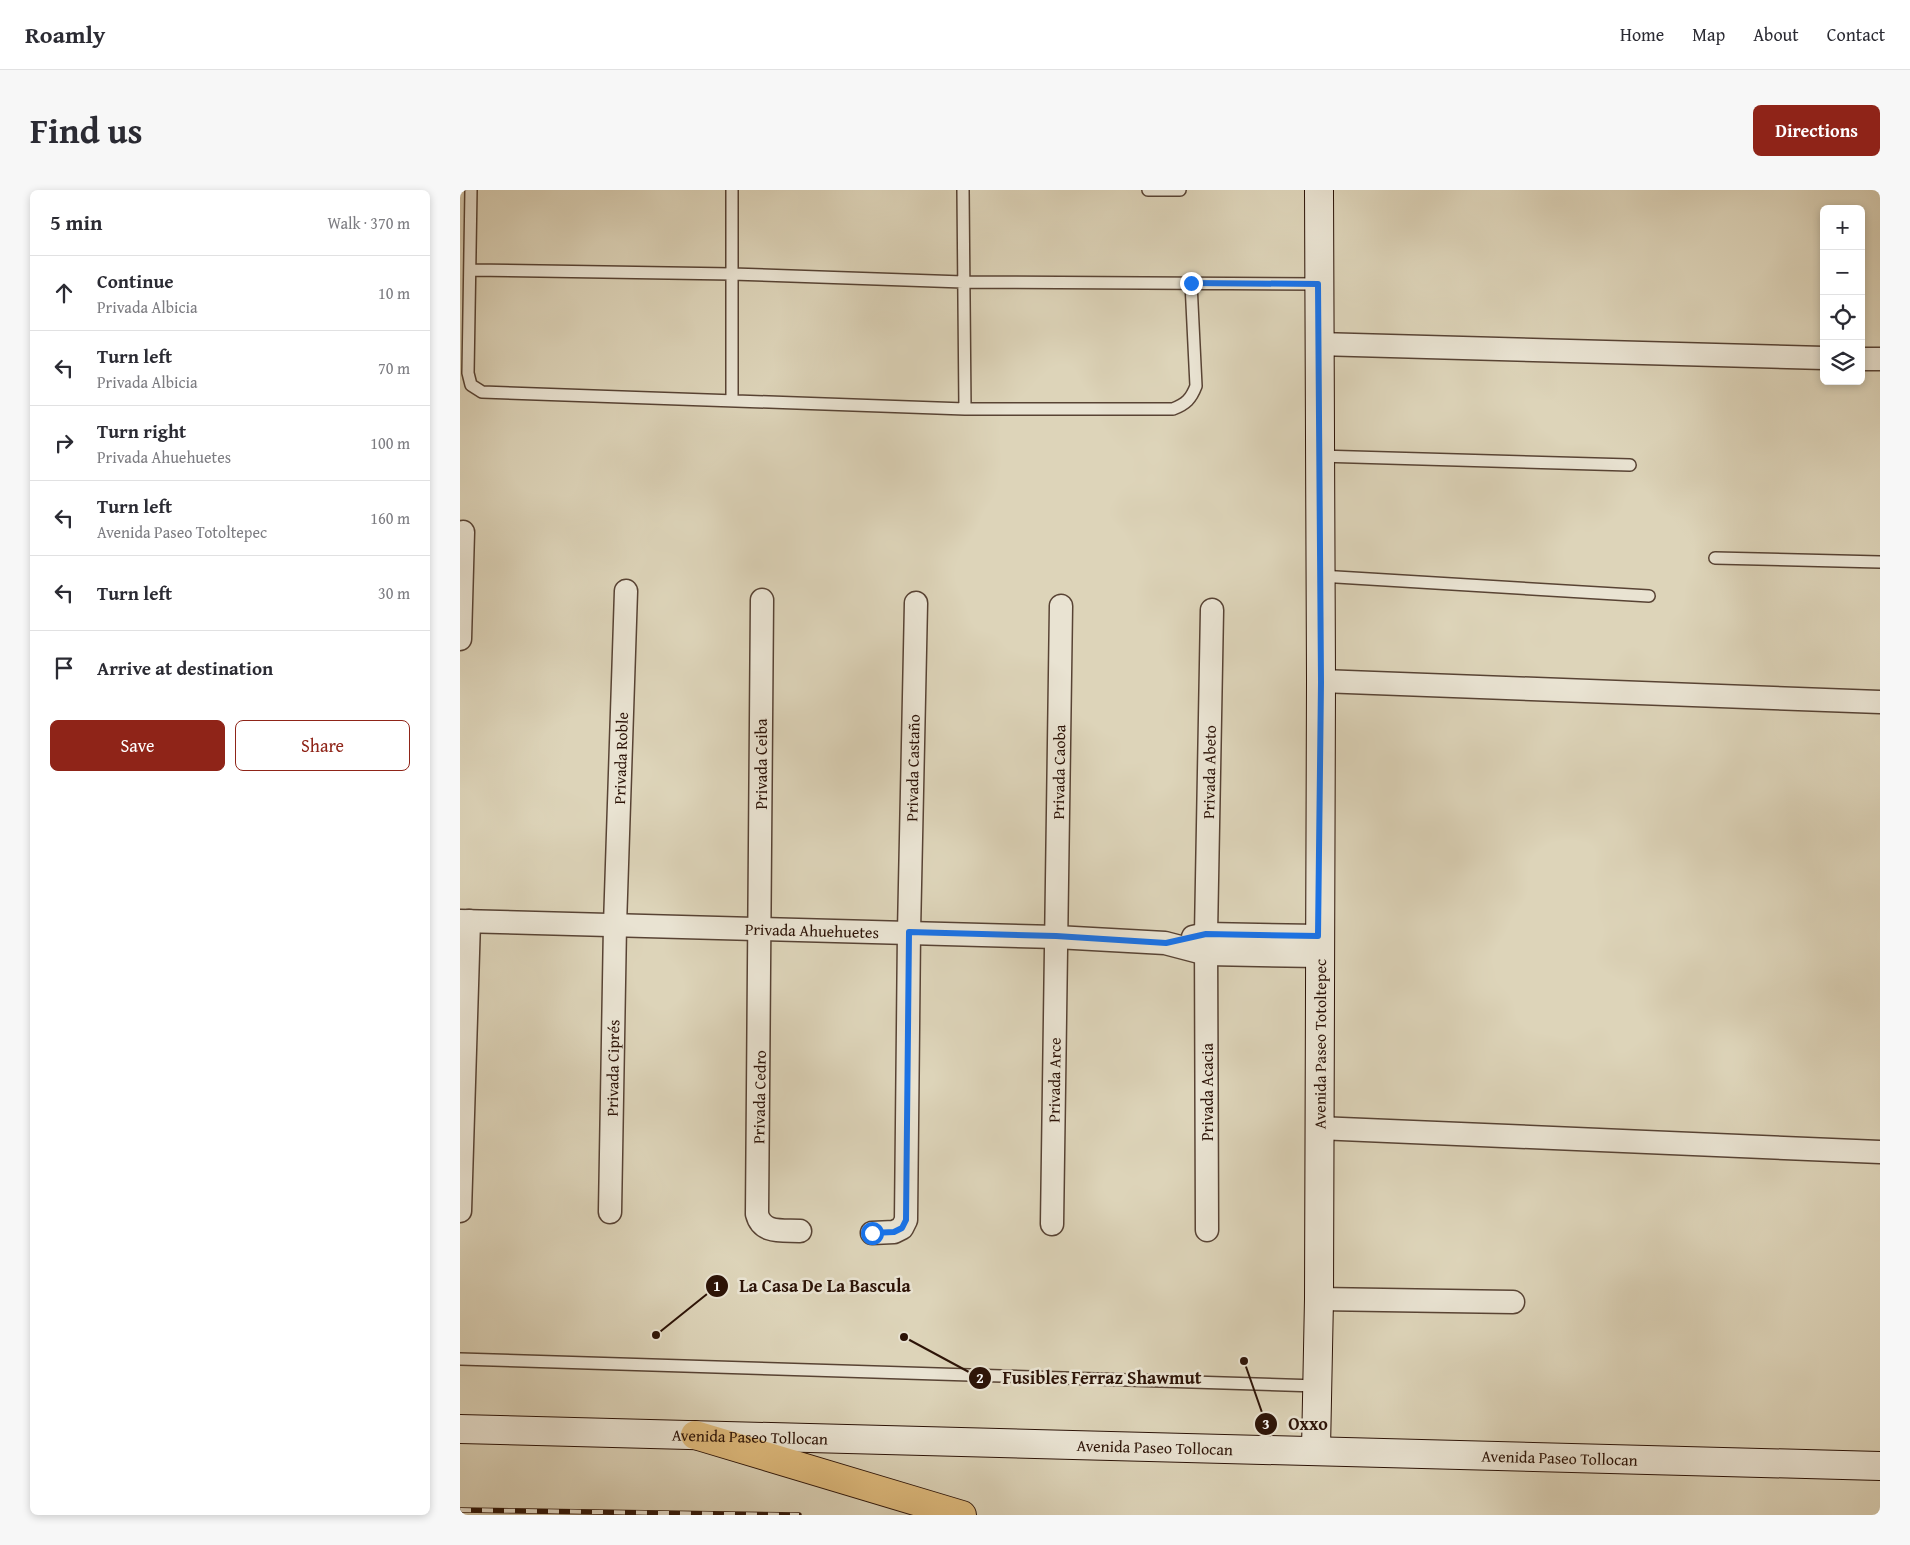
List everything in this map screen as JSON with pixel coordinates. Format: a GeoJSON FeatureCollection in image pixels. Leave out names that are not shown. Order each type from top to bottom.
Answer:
{"type":"FeatureCollection","features":[{"type":"Feature","properties":{"kind":"highway"},"geometry":{"type":"LineString","coordinates":[[695,1435],[962,1515]]}},
{"type":"Feature","properties":{"kind":"main road","name":"Avenida Paseo Totoltepec"},"geometry":{"type":"LineString","coordinates":[[1316,1450],[1319,1299],[1318,946],[1321,682],[1318,344],[1319,190]]}},
{"type":"Feature","properties":{"kind":"main road","name":"Avenida Paseo Tollocan"},"geometry":{"type":"LineString","coordinates":[[460,1429],[1880,1466]]}},
{"type":"Feature","properties":{"kind":"street"},"geometry":{"type":"LineString","coordinates":[[1318,344],[1820,358]]}},
{"type":"Feature","properties":{"kind":"street"},"geometry":{"type":"LineString","coordinates":[[1865,359],[1880,359]]}},
{"type":"Feature","properties":{"kind":"street"},"geometry":{"type":"LineString","coordinates":[[460,639],[463,532]]}},
{"type":"Feature","properties":{"kind":"street","name":"Privada Roble"},"geometry":{"type":"LineString","coordinates":[[615,925],[626,591]]}},
{"type":"Feature","properties":{"kind":"street","name":"Privada Ceiba"},"geometry":{"type":"LineString","coordinates":[[760,927],[762,600]]}},
{"type":"Feature","properties":{"kind":"street","name":"Privada Castaño"},"geometry":{"type":"LineString","coordinates":[[872,1233],[894,1232],[902,1228],[906,1220],[909,932],[916,603]]}},
{"type":"Feature","properties":{"kind":"street","name":"Privada Caoba"},"geometry":{"type":"LineString","coordinates":[[1056,936],[1061,606]]}},
{"type":"Feature","properties":{"kind":"street","name":"Privada Abeto"},"geometry":{"type":"LineString","coordinates":[[1207,944],[1212,610]]}},
{"type":"Feature","properties":{"kind":"street"},"geometry":{"type":"LineString","coordinates":[[1321,682],[1880,702]]}},
{"type":"Feature","properties":{"kind":"street"},"geometry":{"type":"LineString","coordinates":[[460,1211],[464,921]]}},
{"type":"Feature","properties":{"kind":"street","name":"Privada Ahuehuetes"},"geometry":{"type":"LineString","coordinates":[[464,921],[760,927],[1056,936],[1166,943],[1318,946]]}},
{"type":"Feature","properties":{"kind":"street","name":"Privada Ciprés"},"geometry":{"type":"LineString","coordinates":[[610,1212],[615,925]]}},
{"type":"Feature","properties":{"kind":"street","name":"Privada Cedro"},"geometry":{"type":"LineString","coordinates":[[760,927],[757,1214],[760,1223],[766,1229],[800,1231]]}},
{"type":"Feature","properties":{"kind":"street","name":"Privada Arce"},"geometry":{"type":"LineString","coordinates":[[1052,1224],[1056,936]]}},
{"type":"Feature","properties":{"kind":"street","name":"Privada Acacia"},"geometry":{"type":"LineString","coordinates":[[1207,944],[1207,1230]]}},
{"type":"Feature","properties":{"kind":"street"},"geometry":{"type":"LineString","coordinates":[[1318,1128],[1880,1152]]}},
{"type":"Feature","properties":{"kind":"street"},"geometry":{"type":"LineString","coordinates":[[1319,1299],[1513,1302]]}},
{"type":"Feature","properties":{"kind":"lane"},"geometry":{"type":"LineString","coordinates":[[471,190],[468,373],[471,385],[482,392],[965,409],[1173,409],[1183,405],[1192,398],[1196,386],[1191,283]]}},
{"type":"Feature","properties":{"kind":"lane"},"geometry":{"type":"LineString","coordinates":[[732,190],[732,400]]}},
{"type":"Feature","properties":{"kind":"lane"},"geometry":{"type":"LineString","coordinates":[[963,190],[965,409]]}},
{"type":"Feature","properties":{"kind":"lane"},"geometry":{"type":"LineString","coordinates":[[1148,190],[1180,190]]}},
{"type":"Feature","properties":{"kind":"lane"},"geometry":{"type":"LineString","coordinates":[[471,270],[732,274],[963,282],[1318,284]]}},
{"type":"Feature","properties":{"kind":"lane"},"geometry":{"type":"LineString","coordinates":[[1319,456],[1630,465]]}},
{"type":"Feature","properties":{"kind":"lane"},"geometry":{"type":"LineString","coordinates":[[1715,558],[1880,562]]}},
{"type":"Feature","properties":{"kind":"lane"},"geometry":{"type":"LineString","coordinates":[[1320,576],[1649,596]]}},
{"type":"Feature","properties":{"kind":"lane"},"geometry":{"type":"LineString","coordinates":[[460,1359],[1317,1386]]}},
{"type":"Feature","properties":{"kind":"railway"},"geometry":{"type":"LineString","coordinates":[[460,1510],[799,1515]]}},
{"type":"Feature","properties":{"kind":"place","name":"La Casa De La Bascula"},"geometry":{"type":"Point","coordinates":[656,1335]}},
{"type":"Feature","properties":{"kind":"place","name":"Fusibles Ferraz Shawmut"},"geometry":{"type":"Point","coordinates":[904,1337]}},
{"type":"Feature","properties":{"kind":"place","name":"Oxxo"},"geometry":{"type":"Point","coordinates":[1244,1361]}},
{"type":"Feature","properties":{"kind":"route"},"geometry":{"type":"LineString","coordinates":[[872,1233],[894,1232],[902,1228],[906,1220],[909,932],[1056,936],[1166,943],[1206,934],[1318,936],[1321,682],[1318,284],[1191,283]]}}]}
